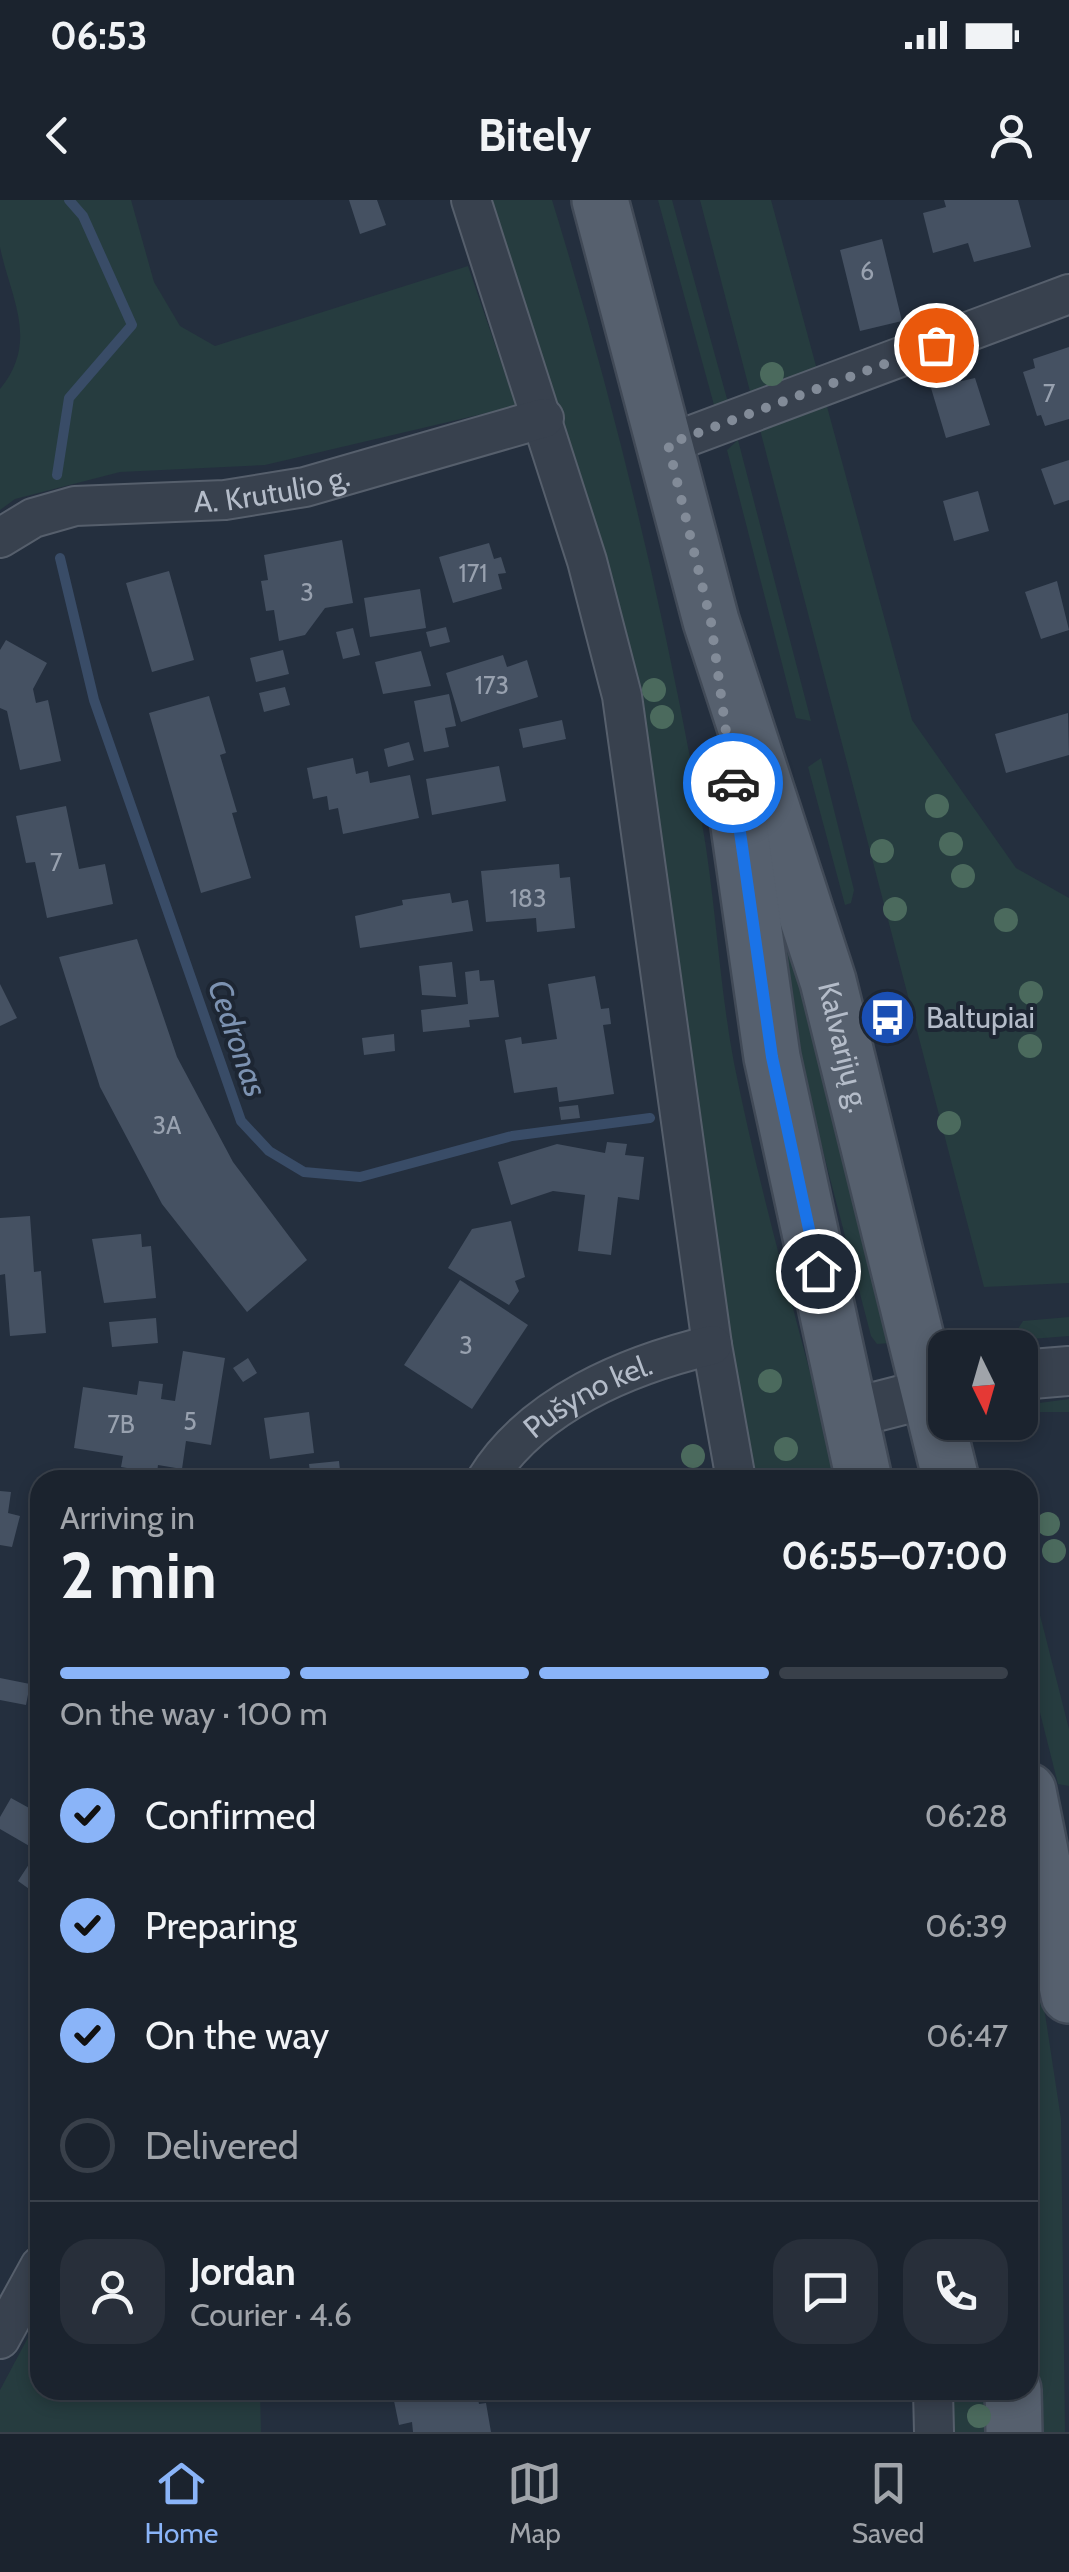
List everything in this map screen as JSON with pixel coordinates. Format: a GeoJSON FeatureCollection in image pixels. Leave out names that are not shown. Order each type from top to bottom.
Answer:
{"type":"FeatureCollection","features":[{"type":"Feature","properties":{"kind":"main road","name":"Kalvarijų g."},"geometry":{"type":"LineString","coordinates":[[600,200],[668,444],[711,622],[828,981],[928,1356]]}},
{"type":"Feature","properties":{"kind":"main road","name":"Kalvarijų g."},"geometry":{"type":"LineString","coordinates":[[711,622],[772,1057],[862,1470]]}},
{"type":"Feature","properties":{"kind":"main road","name":"Kalvarijų g."},"geometry":{"type":"LineString","coordinates":[[945,1440],[949,1470]]}},
{"type":"Feature","properties":{"kind":"main road"},"geometry":{"type":"LineString","coordinates":[[1038,1842],[1069,1995]]}},
{"type":"Feature","properties":{"kind":"main road"},"geometry":{"type":"LineString","coordinates":[[1013,2400],[1014,2432]]}},
{"type":"Feature","properties":{"kind":"street"},"geometry":{"type":"LineString","coordinates":[[472,200],[544,418],[622,696],[712,1345],[734,1470]]}},
{"type":"Feature","properties":{"kind":"street"},"geometry":{"type":"LineString","coordinates":[[668,444],[1069,294]]}},
{"type":"Feature","properties":{"kind":"street","name":"A. Krutulio g."},"geometry":{"type":"LineString","coordinates":[[0,538],[33,518],[75,506],[225,500],[305,487],[544,418]]}},
{"type":"Feature","properties":{"kind":"street","name":"Pušyno kel."},"geometry":{"type":"LineString","coordinates":[[493,1470],[512,1444],[556,1408],[659,1358],[712,1345]]}},
{"type":"Feature","properties":{"kind":"street"},"geometry":{"type":"LineString","coordinates":[[1038,1374],[1069,1371]]}},
{"type":"Feature","properties":{"kind":"street"},"geometry":{"type":"LineString","coordinates":[[848,1414],[928,1392]]}},
{"type":"Feature","properties":{"kind":"street"},"geometry":{"type":"LineString","coordinates":[[0,2339],[30,2284]]}},
{"type":"Feature","properties":{"kind":"street"},"geometry":{"type":"LineString","coordinates":[[933,2400],[934,2432]]}},
{"type":"Feature","properties":{"kind":"green space"},"geometry":{"type":"Polygon","coordinates":[[[0,200],[131,200],[154,282],[180,326],[215,346],[468,266],[516,406],[265,465],[120,472],[15,499],[0,510],[0,389],[12,371],[20,336],[0,247],[0,200]]]}},
{"type":"Feature","properties":{"kind":"green space"},"geometry":{"type":"Polygon","coordinates":[[[491,200],[552,200],[597,354],[637,509],[688,744],[707,853],[729,1033],[745,1115],[835,1470],[750,1470],[618,601],[491,200]]]}},
{"type":"Feature","properties":{"kind":"green space"},"geometry":{"type":"Polygon","coordinates":[[[658,200],[672,200],[729,406],[714,405],[658,200]]]}},
{"type":"Feature","properties":{"kind":"green space"},"geometry":{"type":"Polygon","coordinates":[[[700,200],[771,200],[912,720],[1016,868],[1069,898],[1069,1283],[984,1287],[700,200]]]}},
{"type":"Feature","properties":{"kind":"green space"},"geometry":{"type":"Polygon","coordinates":[[[738,440],[811,721],[796,718],[727,450],[738,440]]]}},
{"type":"Feature","properties":{"kind":"green space"},"geometry":{"type":"Polygon","coordinates":[[[821,758],[854,890],[851,903],[845,905],[808,767],[821,758]]]}},
{"type":"Feature","properties":{"kind":"green space"},"geometry":{"type":"Polygon","coordinates":[[[747,773],[891,1343],[877,1344],[871,1336],[798,1055],[747,773]]]}},
{"type":"Feature","properties":{"kind":"green space"},"geometry":{"type":"Polygon","coordinates":[[[1069,1317],[1069,1336],[1038,1338],[1038,1330],[1017,1330],[1023,1321],[1069,1317]]]}},
{"type":"Feature","properties":{"kind":"green space"},"geometry":{"type":"Polygon","coordinates":[[[1069,1399],[1069,1412],[1038,1412],[1038,1403],[1069,1399]]]}},
{"type":"Feature","properties":{"kind":"green space"},"geometry":{"type":"Polygon","coordinates":[[[1038,1607],[1069,1729],[1069,1786],[1058,1784],[1038,1705],[1038,1607]]]}},
{"type":"Feature","properties":{"kind":"green space"},"geometry":{"type":"Polygon","coordinates":[[[1038,1968],[1061,2119],[1065,2432],[1036,2432],[1038,1968]]]}},
{"type":"Feature","properties":{"kind":"green space"},"geometry":{"type":"Polygon","coordinates":[[[30,2334],[30,2400],[260,2400],[261,2432],[0,2432],[0,2390],[30,2334]]]}},
{"type":"Feature","properties":{"kind":"green space"},"geometry":{"type":"Polygon","coordinates":[[[949,2400],[993,2400],[993,2432],[948,2432],[949,2400]]]}},
{"type":"Feature","properties":{"kind":"building"},"geometry":{"type":"Polygon","coordinates":[[[349,200],[377,200],[386,225],[360,234],[349,200]]]}},
{"type":"Feature","properties":{"kind":"building"},"geometry":{"type":"Polygon","coordinates":[[[944,200],[1018,200],[1031,247],[974,262],[968,243],[933,253],[923,213],[946,207],[944,200]]]}},
{"type":"Feature","properties":{"kind":"building"},"geometry":{"type":"Polygon","coordinates":[[[882,239],[902,321],[860,331],[840,250],[882,239]]]}},
{"type":"Feature","properties":{"kind":"building"},"geometry":{"type":"Polygon","coordinates":[[[1069,347],[1069,419],[1045,426],[1041,415],[1037,416],[1023,372],[1035,368],[1033,359],[1069,347]]]}},
{"type":"Feature","properties":{"kind":"building"},"geometry":{"type":"Polygon","coordinates":[[[975,378],[990,425],[946,438],[931,388],[975,378]]]}},
{"type":"Feature","properties":{"kind":"building"},"geometry":{"type":"Polygon","coordinates":[[[1069,460],[1069,500],[1054,505],[1041,469],[1069,460]]]}},
{"type":"Feature","properties":{"kind":"building"},"geometry":{"type":"Polygon","coordinates":[[[978,491],[989,531],[954,541],[943,501],[978,491]]]}},
{"type":"Feature","properties":{"kind":"building"},"geometry":{"type":"Polygon","coordinates":[[[342,540],[353,603],[325,608],[305,635],[279,641],[274,610],[266,611],[261,581],[268,580],[264,555],[342,540]]]}},
{"type":"Feature","properties":{"kind":"building"},"geometry":{"type":"Polygon","coordinates":[[[489,543],[494,559],[501,557],[506,573],[498,574],[502,589],[453,603],[439,557],[489,543]]]}},
{"type":"Feature","properties":{"kind":"building"},"geometry":{"type":"Polygon","coordinates":[[[169,571],[194,660],[152,672],[126,583],[169,571]]]}},
{"type":"Feature","properties":{"kind":"building"},"geometry":{"type":"Polygon","coordinates":[[[1057,581],[1069,630],[1041,639],[1025,592],[1057,581]]]}},
{"type":"Feature","properties":{"kind":"building"},"geometry":{"type":"Polygon","coordinates":[[[420,589],[426,628],[370,637],[364,598],[420,589]]]}},
{"type":"Feature","properties":{"kind":"building"},"geometry":{"type":"Polygon","coordinates":[[[446,627],[450,642],[430,647],[426,632],[446,627]]]}},
{"type":"Feature","properties":{"kind":"building"},"geometry":{"type":"Polygon","coordinates":[[[353,628],[360,655],[343,659],[336,632],[353,628]]]}},
{"type":"Feature","properties":{"kind":"building"},"geometry":{"type":"Polygon","coordinates":[[[6,640],[47,663],[33,689],[36,703],[48,700],[61,761],[20,770],[7,711],[0,708],[0,650],[6,640]]]}},
{"type":"Feature","properties":{"kind":"building"},"geometry":{"type":"Polygon","coordinates":[[[283,650],[289,674],[256,682],[250,658],[283,650]]]}},
{"type":"Feature","properties":{"kind":"building"},"geometry":{"type":"Polygon","coordinates":[[[421,651],[431,686],[383,694],[375,662],[421,651]]]}},
{"type":"Feature","properties":{"kind":"building"},"geometry":{"type":"Polygon","coordinates":[[[503,655],[507,667],[527,660],[538,697],[461,722],[446,673],[503,655]]]}},
{"type":"Feature","properties":{"kind":"building"},"geometry":{"type":"Polygon","coordinates":[[[285,687],[290,705],[264,712],[259,693],[285,687]]]}},
{"type":"Feature","properties":{"kind":"building"},"geometry":{"type":"Polygon","coordinates":[[[449,694],[456,726],[445,728],[449,747],[424,752],[414,701],[449,694]]]}},
{"type":"Feature","properties":{"kind":"building"},"geometry":{"type":"Polygon","coordinates":[[[209,696],[226,753],[220,755],[237,812],[232,813],[251,878],[201,893],[149,713],[209,696]]]}},
{"type":"Feature","properties":{"kind":"building"},"geometry":{"type":"Polygon","coordinates":[[[1068,713],[1069,755],[1006,773],[995,734],[1068,713]]]}},
{"type":"Feature","properties":{"kind":"building"},"geometry":{"type":"Polygon","coordinates":[[[562,720],[566,739],[523,748],[519,729],[562,720]]]}},
{"type":"Feature","properties":{"kind":"building"},"geometry":{"type":"Polygon","coordinates":[[[409,742],[414,760],[388,767],[384,749],[409,742]]]}},
{"type":"Feature","properties":{"kind":"building"},"geometry":{"type":"Polygon","coordinates":[[[353,758],[356,774],[368,771],[370,783],[410,775],[419,818],[343,834],[338,808],[329,810],[327,796],[313,799],[307,768],[353,758]]]}},
{"type":"Feature","properties":{"kind":"building"},"geometry":{"type":"Polygon","coordinates":[[[499,766],[506,801],[432,815],[426,779],[499,766]]]}},
{"type":"Feature","properties":{"kind":"building"},"geometry":{"type":"Polygon","coordinates":[[[66,806],[79,869],[105,864],[113,904],[47,918],[35,862],[26,863],[16,816],[66,806]]]}},
{"type":"Feature","properties":{"kind":"building"},"geometry":{"type":"Polygon","coordinates":[[[559,864],[560,878],[570,877],[575,928],[537,932],[536,918],[486,922],[481,871],[559,864]]]}},
{"type":"Feature","properties":{"kind":"building"},"geometry":{"type":"Polygon","coordinates":[[[450,893],[452,903],[468,900],[473,931],[360,948],[355,916],[403,905],[402,900],[450,893]]]}},
{"type":"Feature","properties":{"kind":"building"},"geometry":{"type":"Polygon","coordinates":[[[137,939],[177,1057],[233,1162],[307,1260],[247,1312],[162,1204],[100,1087],[59,957],[137,939]]]}},
{"type":"Feature","properties":{"kind":"building"},"geometry":{"type":"Polygon","coordinates":[[[452,962],[456,997],[422,995],[419,966],[452,962]]]}},
{"type":"Feature","properties":{"kind":"building"},"geometry":{"type":"Polygon","coordinates":[[[479,970],[480,981],[494,980],[499,1017],[469,1020],[470,1027],[423,1032],[421,1010],[468,1004],[465,972],[479,970]]]}},
{"type":"Feature","properties":{"kind":"building"},"geometry":{"type":"Polygon","coordinates":[[[595,976],[601,1009],[609,1008],[611,1024],[603,1025],[614,1094],[559,1102],[557,1087],[514,1093],[505,1040],[521,1037],[522,1044],[557,1039],[548,984],[595,976]]]}},
{"type":"Feature","properties":{"kind":"building"},"geometry":{"type":"Polygon","coordinates":[[[0,984],[17,1018],[0,1026],[0,984]]]}},
{"type":"Feature","properties":{"kind":"building"},"geometry":{"type":"Polygon","coordinates":[[[394,1034],[395,1051],[364,1055],[362,1038],[394,1034]]]}},
{"type":"Feature","properties":{"kind":"building"},"geometry":{"type":"Polygon","coordinates":[[[578,1105],[580,1118],[561,1120],[559,1107],[578,1105]]]}},
{"type":"Feature","properties":{"kind":"building"},"geometry":{"type":"Polygon","coordinates":[[[607,1142],[627,1144],[625,1155],[644,1157],[639,1200],[618,1197],[611,1255],[578,1251],[585,1195],[553,1191],[511,1205],[498,1162],[557,1144],[605,1153],[607,1142]]]}},
{"type":"Feature","properties":{"kind":"building"},"geometry":{"type":"Polygon","coordinates":[[[30,1216],[34,1272],[41,1271],[46,1333],[10,1336],[5,1274],[0,1275],[0,1218],[30,1216]]]}},
{"type":"Feature","properties":{"kind":"building"},"geometry":{"type":"Polygon","coordinates":[[[511,1221],[525,1277],[515,1281],[519,1291],[509,1305],[448,1268],[472,1229],[511,1221]]]}},
{"type":"Feature","properties":{"kind":"building"},"geometry":{"type":"Polygon","coordinates":[[[141,1234],[142,1247],[151,1246],[156,1298],[104,1303],[92,1239],[141,1234]]]}},
{"type":"Feature","properties":{"kind":"building"},"geometry":{"type":"Polygon","coordinates":[[[460,1280],[528,1325],[472,1409],[404,1365],[460,1280]]]}},
{"type":"Feature","properties":{"kind":"building"},"geometry":{"type":"Polygon","coordinates":[[[156,1318],[158,1343],[112,1347],[109,1322],[156,1318]]]}},
{"type":"Feature","properties":{"kind":"building"},"geometry":{"type":"Polygon","coordinates":[[[183,1351],[225,1358],[211,1445],[186,1441],[182,1469],[158,1465],[157,1470],[121,1467],[123,1456],[74,1448],[83,1387],[137,1395],[139,1381],[163,1384],[161,1399],[175,1401],[183,1351]]]}},
{"type":"Feature","properties":{"kind":"building"},"geometry":{"type":"Polygon","coordinates":[[[248,1358],[257,1373],[243,1382],[233,1368],[248,1358]]]}},
{"type":"Feature","properties":{"kind":"building"},"geometry":{"type":"Polygon","coordinates":[[[309,1412],[314,1453],[270,1459],[264,1418],[309,1412]]]}},
{"type":"Feature","properties":{"kind":"building"},"geometry":{"type":"Polygon","coordinates":[[[339,1461],[340,1470],[310,1470],[309,1464],[339,1461]]]}},
{"type":"Feature","properties":{"kind":"building"},"geometry":{"type":"Polygon","coordinates":[[[0,1491],[11,1492],[8,1513],[20,1516],[12,1547],[0,1545],[0,1491]]]}},
{"type":"Feature","properties":{"kind":"building"},"geometry":{"type":"Polygon","coordinates":[[[0,1678],[30,1684],[26,1705],[0,1700],[0,1678]]]}},
{"type":"Feature","properties":{"kind":"building"},"geometry":{"type":"Polygon","coordinates":[[[11,1798],[30,1808],[30,1846],[0,1829],[0,1817],[11,1798]]]}},
{"type":"Feature","properties":{"kind":"building"},"geometry":{"type":"Polygon","coordinates":[[[30,1863],[30,1890],[18,1881],[30,1863]]]}},
{"type":"Feature","properties":{"kind":"building"},"geometry":{"type":"Polygon","coordinates":[[[478,2400],[479,2404],[486,2403],[491,2432],[413,2432],[412,2422],[399,2425],[394,2401],[478,2400]]]}},
{"type":"Feature","properties":{"kind":"waterway","name":"Cedronas"},"geometry":{"type":"LineString","coordinates":[[57,475],[69,398],[132,325],[83,216],[69,200]]}},
{"type":"Feature","properties":{"kind":"waterway","name":"Cedronas"},"geometry":{"type":"LineString","coordinates":[[60,558],[94,700],[241,1121],[269,1151],[304,1172],[360,1177],[512,1136],[650,1118]]}},
{"type":"Feature","properties":{"kind":"way so far"},"geometry":{"type":"LineString","coordinates":[[733,783],[711,622],[668,444],[742,420],[936,345]]}},
{"type":"Feature","properties":{"kind":"place","name":"Baltupiai"},"geometry":{"type":"Point","coordinates":[887,1017]}},
{"type":"Feature","properties":{"kind":"route"},"geometry":{"type":"LineString","coordinates":[[733,783],[772,1057],[818,1271]]}}]}
